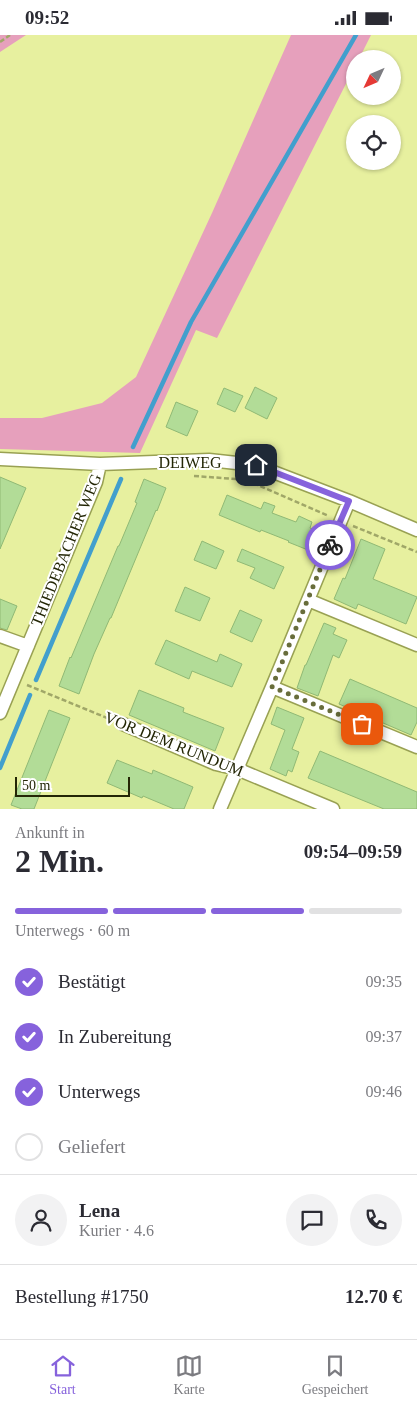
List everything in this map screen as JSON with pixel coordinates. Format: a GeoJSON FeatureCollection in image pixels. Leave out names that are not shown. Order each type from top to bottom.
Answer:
{"type":"FeatureCollection","features":[{"type":"Feature","properties":{"kind":"street","name":"THIEDEBACHER WEG"},"geometry":{"type":"LineString","coordinates":[[0,459],[100,464],[96,482],[0,713]]}},
{"type":"Feature","properties":{"kind":"street","name":"DEIWEG"},"geometry":{"type":"LineString","coordinates":[[100,464],[209,460],[256,465],[417,530]]}},
{"type":"Feature","properties":{"kind":"street"},"geometry":{"type":"LineString","coordinates":[[220,809],[349,501]]}},
{"type":"Feature","properties":{"kind":"street"},"geometry":{"type":"LineString","coordinates":[[308,600],[417,645]]}},
{"type":"Feature","properties":{"kind":"street","name":"THIEDEBACHER WEG"},"geometry":{"type":"LineString","coordinates":[[0,636],[28,646]]}},
{"type":"Feature","properties":{"kind":"street"},"geometry":{"type":"LineString","coordinates":[[272,687],[416,747]]}},
{"type":"Feature","properties":{"kind":"street","name":"VOR DEM RUNDUM"},"geometry":{"type":"LineString","coordinates":[[123,724],[216,764],[237,769],[333,809]]}},
{"type":"Feature","properties":{"kind":"path"},"geometry":{"type":"LineString","coordinates":[[0,42],[10,35]]}},
{"type":"Feature","properties":{"kind":"path"},"geometry":{"type":"LineString","coordinates":[[190,476],[236,479],[253,483],[417,552]]}},
{"type":"Feature","properties":{"kind":"path","name":"VOR DEM RUNDUM"},"geometry":{"type":"LineString","coordinates":[[14,680],[123,724]]}},
{"type":"Feature","properties":{"kind":"shaded area"},"geometry":{"type":"Polygon","coordinates":[[[0,35],[26,35],[0,52],[0,35]]]}},
{"type":"Feature","properties":{"kind":"shaded area"},"geometry":{"type":"Polygon","coordinates":[[[291,35],[371,35],[364,50],[346,50],[346,84],[217,338],[196,330],[140,453],[0,449],[0,418],[42,418],[102,403],[136,377],[212,213],[291,35]]]}},
{"type":"Feature","properties":{"kind":"building"},"geometry":{"type":"Polygon","coordinates":[[[255,387],[277,398],[267,419],[245,408],[255,387]]]}},
{"type":"Feature","properties":{"kind":"building"},"geometry":{"type":"Polygon","coordinates":[[[224,388],[243,396],[235,412],[217,404],[224,388]]]}},
{"type":"Feature","properties":{"kind":"building"},"geometry":{"type":"Polygon","coordinates":[[[176,402],[198,411],[187,436],[166,427],[176,402]]]}},
{"type":"Feature","properties":{"kind":"building"},"geometry":{"type":"Polygon","coordinates":[[[0,477],[26,488],[0,549],[0,477]]]}},
{"type":"Feature","properties":{"kind":"building"},"geometry":{"type":"Polygon","coordinates":[[[144,479],[166,488],[94,654],[79,694],[59,686],[137,503],[135,502],[144,479]]]}},
{"type":"Feature","properties":{"kind":"building"},"geometry":{"type":"Polygon","coordinates":[[[227,495],[261,509],[264,502],[275,506],[272,513],[296,522],[299,516],[312,522],[310,528],[321,533],[313,552],[219,515],[227,495]]]}},
{"type":"Feature","properties":{"kind":"building"},"geometry":{"type":"Polygon","coordinates":[[[361,539],[385,549],[373,579],[417,597],[406,624],[358,604],[356,609],[334,599],[343,578],[345,579],[361,539]]]}},
{"type":"Feature","properties":{"kind":"building"},"geometry":{"type":"Polygon","coordinates":[[[202,541],[224,551],[216,569],[194,560],[202,541]]]}},
{"type":"Feature","properties":{"kind":"building"},"geometry":{"type":"Polygon","coordinates":[[[242,549],[284,567],[274,589],[250,578],[255,568],[237,561],[242,549]]]}},
{"type":"Feature","properties":{"kind":"building"},"geometry":{"type":"Polygon","coordinates":[[[185,587],[210,598],[200,621],[175,611],[185,587]]]}},
{"type":"Feature","properties":{"kind":"building"},"geometry":{"type":"Polygon","coordinates":[[[0,599],[17,606],[7,630],[0,628],[0,599]]]}},
{"type":"Feature","properties":{"kind":"building"},"geometry":{"type":"Polygon","coordinates":[[[240,610],[262,620],[252,642],[230,632],[240,610]]]}},
{"type":"Feature","properties":{"kind":"building"},"geometry":{"type":"Polygon","coordinates":[[[324,623],[336,628],[333,634],[347,640],[339,658],[333,655],[318,696],[297,688],[324,623]]]}},
{"type":"Feature","properties":{"kind":"building"},"geometry":{"type":"Polygon","coordinates":[[[166,640],[217,662],[220,654],[242,664],[232,687],[192,671],[189,679],[155,664],[166,640]]]}},
{"type":"Feature","properties":{"kind":"building"},"geometry":{"type":"Polygon","coordinates":[[[350,679],[417,708],[417,722],[411,735],[339,704],[350,679]]]}},
{"type":"Feature","properties":{"kind":"building"},"geometry":{"type":"Polygon","coordinates":[[[139,690],[184,708],[183,712],[224,728],[215,751],[129,715],[139,690]]]}},
{"type":"Feature","properties":{"kind":"building"},"geometry":{"type":"Polygon","coordinates":[[[277,707],[304,718],[292,749],[299,752],[292,772],[288,770],[286,776],[270,769],[285,730],[271,724],[277,707]]]}},
{"type":"Feature","properties":{"kind":"building"},"geometry":{"type":"Polygon","coordinates":[[[49,710],[70,718],[34,809],[22,809],[11,805],[49,710]]]}},
{"type":"Feature","properties":{"kind":"building"},"geometry":{"type":"Polygon","coordinates":[[[320,751],[417,792],[417,809],[384,809],[308,778],[320,751]]]}},
{"type":"Feature","properties":{"kind":"building"},"geometry":{"type":"Polygon","coordinates":[[[117,760],[152,774],[153,770],[193,787],[184,809],[174,809],[107,783],[117,760]]]}},
{"type":"Feature","properties":{"kind":"waterway"},"geometry":{"type":"LineString","coordinates":[[133,447],[191,322],[356,35]]}},
{"type":"Feature","properties":{"kind":"waterway"},"geometry":{"type":"LineString","coordinates":[[36,680],[121,479]]}},
{"type":"Feature","properties":{"kind":"waterway"},"geometry":{"type":"LineString","coordinates":[[0,768],[30,695]]}},
{"type":"Feature","properties":{"kind":"way so far"},"geometry":{"type":"LineString","coordinates":[[330,545],[272,687],[362,724]]}},
{"type":"Feature","properties":{"kind":"route"},"geometry":{"type":"LineString","coordinates":[[256,465],[349,501],[330,545]]}}]}
